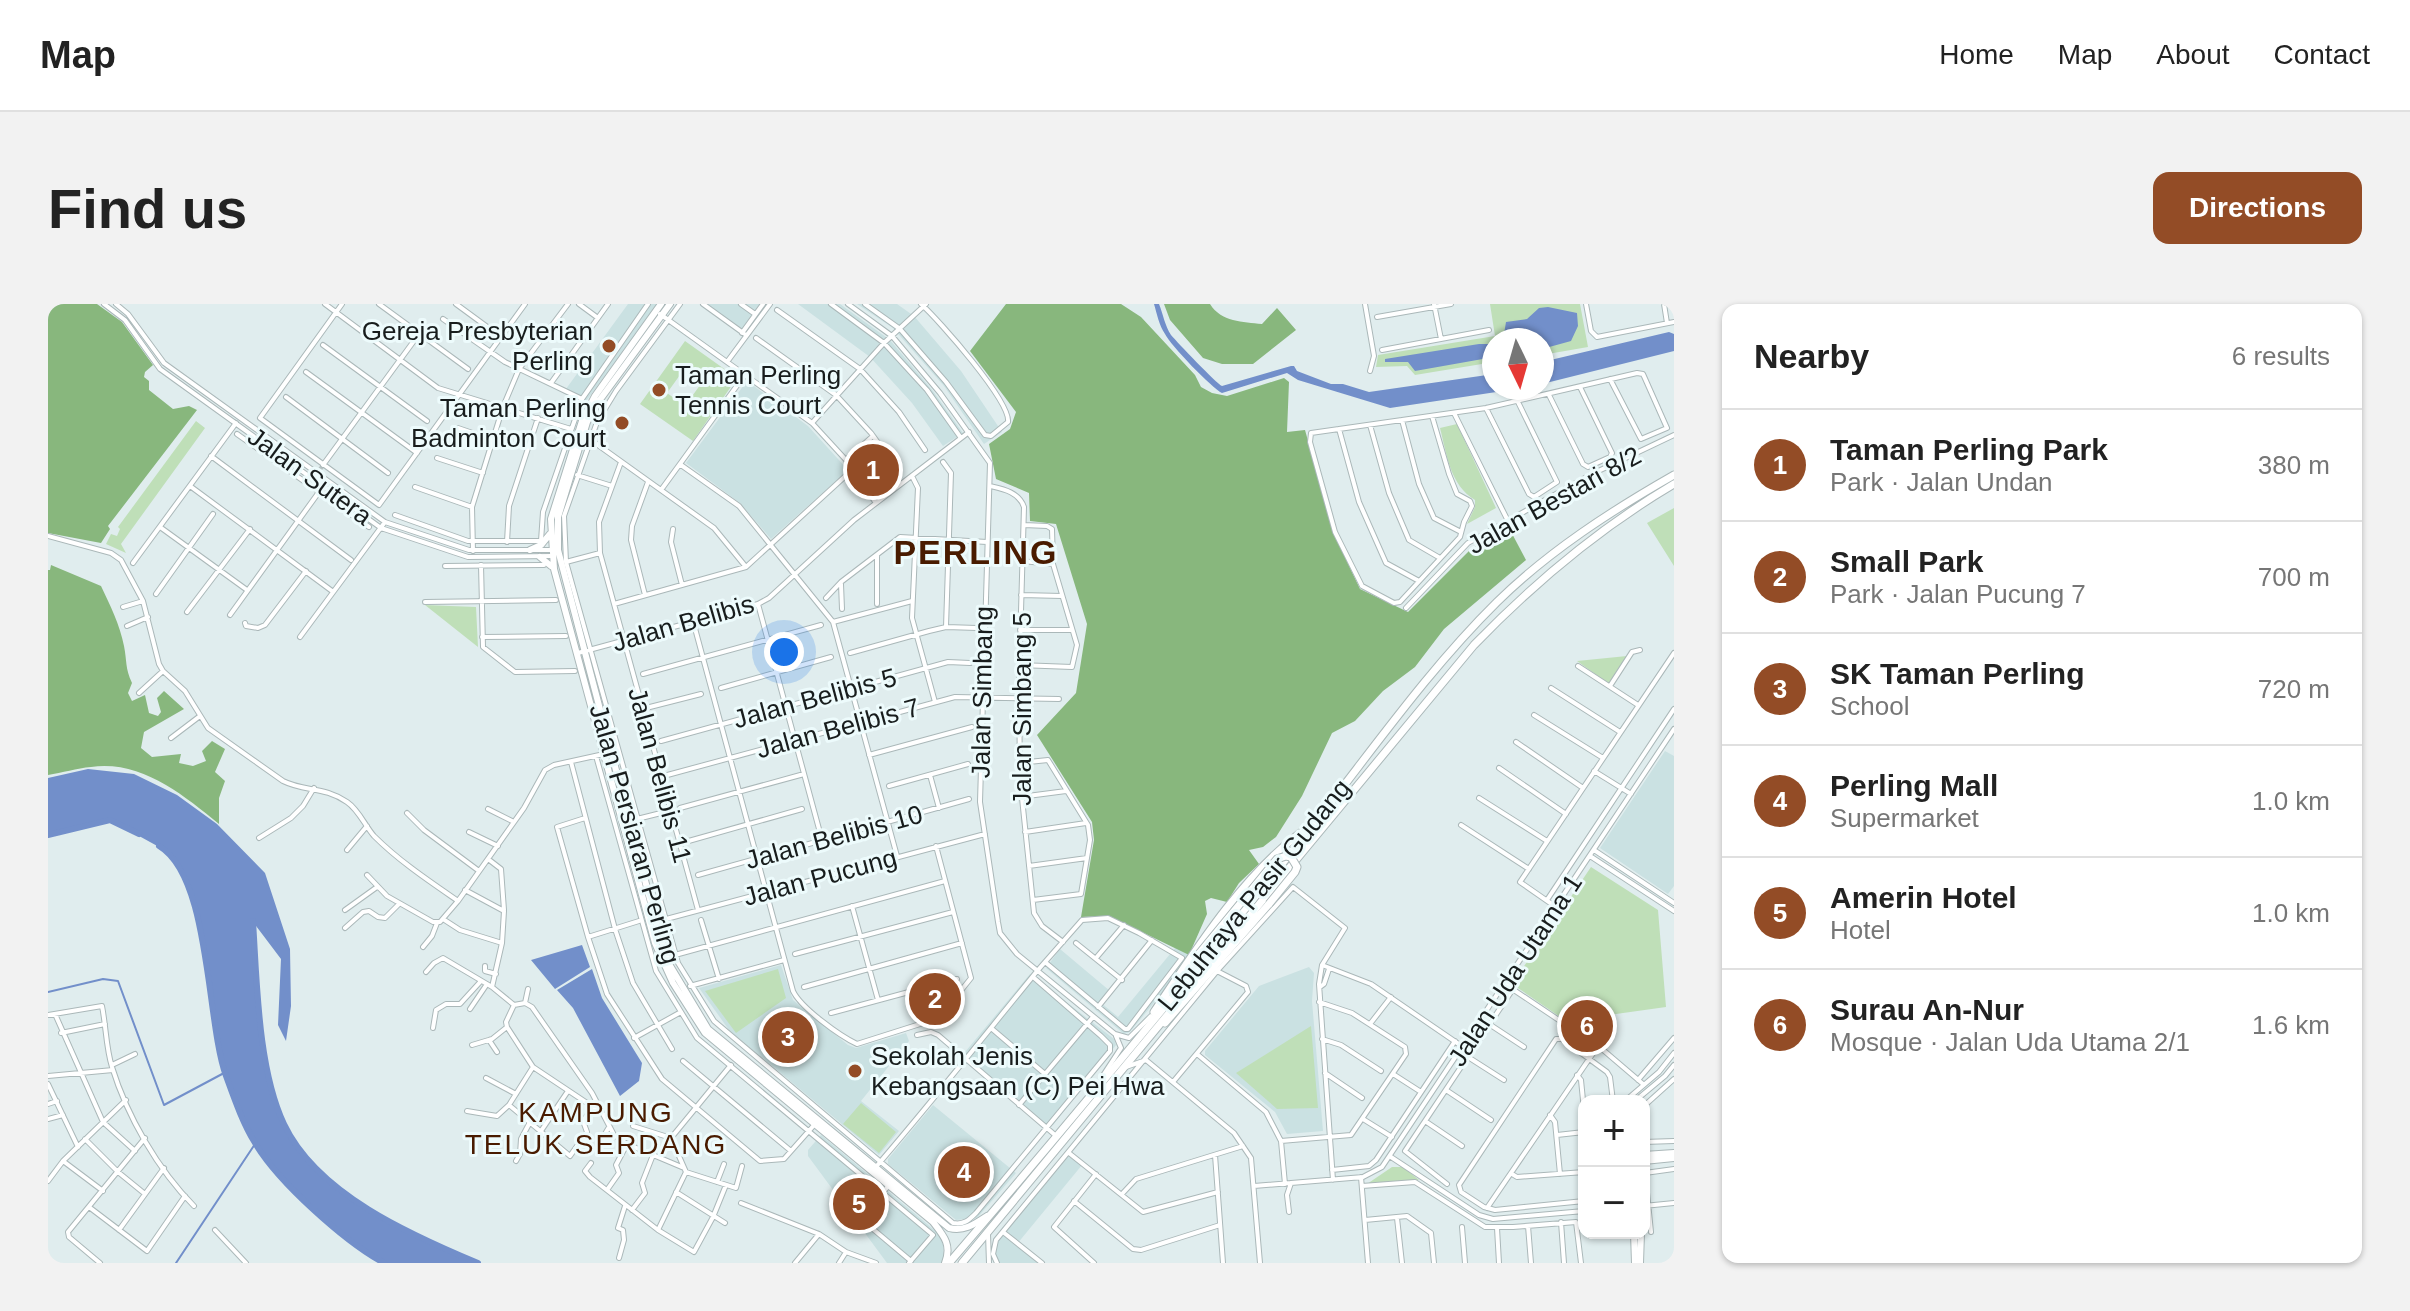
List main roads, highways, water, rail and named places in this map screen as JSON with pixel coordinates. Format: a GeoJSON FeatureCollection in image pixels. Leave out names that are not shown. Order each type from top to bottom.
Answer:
{"type":"FeatureCollection","features":[{"type":"Feature","properties":{"kind":"highway","name":"Lebuhraya Pasir Gudang"},"geometry":{"type":"LineString","coordinates":[[962,1263],[1124,1068],[1419,688],[1465,636],[1499,600],[1556,552],[1603,518],[1674,475]]}},
{"type":"Feature","properties":{"kind":"highway","name":"Lebuhraya Pasir Gudang"},"geometry":{"type":"LineString","coordinates":[[947,1263],[1474,645],[1610,525],[1674,484]]}},
{"type":"Feature","properties":{"kind":"highway"},"geometry":{"type":"LineString","coordinates":[[1163,999],[1186,961],[1267,861],[1300,833],[1309,831]]}},
{"type":"Feature","properties":{"kind":"highway"},"geometry":{"type":"LineString","coordinates":[[1130,1047],[1163,999],[1277,859],[1291,857],[1297,867],[1295,872],[1162,1027],[1151,1033]]}},
{"type":"Feature","properties":{"kind":"main road","name":"Jalan Persiaran Perling"},"geometry":{"type":"LineString","coordinates":[[670,304],[595,396],[582,421],[563,477],[550,534],[609,745],[665,969],[684,1010],[705,1033],[815,1124],[876,1167]]}},
{"type":"Feature","properties":{"kind":"main road","name":"Jalan Persiaran Perling"},"geometry":{"type":"LineString","coordinates":[[662,313],[587,422],[558,517],[554,569],[584,651],[604,754],[653,923],[669,964],[708,1029],[876,1167],[933,1222],[945,1237],[949,1249],[947,1263]]}},
{"type":"Feature","properties":{"kind":"main road"},"geometry":{"type":"LineString","coordinates":[[530,550],[541,545],[550,534]]}},
{"type":"Feature","properties":{"kind":"main road"},"geometry":{"type":"LineString","coordinates":[[540,557],[554,569]]}},
{"type":"Feature","properties":{"kind":"main road"},"geometry":{"type":"LineString","coordinates":[[1650,1158],[1674,1156]]}},
{"type":"Feature","properties":{"kind":"main road","name":"Jalan Persiaran Perling"},"geometry":{"type":"LineString","coordinates":[[890,1183],[955,1230],[972,1226],[993,1211]]}},
{"type":"Feature","properties":{"kind":"main road"},"geometry":{"type":"LineString","coordinates":[[1635,1239],[1638,1263]]}},
{"type":"Feature","properties":{"kind":"main road"},"geometry":{"type":"LineString","coordinates":[[1638,1263],[1640,1239]]}},
{"type":"Feature","properties":{"kind":"water"},"geometry":{"type":"Polygon","coordinates":[[[1154,304],[1159,304],[1171,335],[1222,386],[1294,366],[1297,371],[1331,384],[1343,384],[1369,392],[1482,376],[1482,394],[1390,408],[1298,380],[1287,373],[1222,393],[1183,357],[1161,327],[1154,304]]]}},
{"type":"Feature","properties":{"kind":"water"},"geometry":{"type":"Polygon","coordinates":[[[1539,308],[1577,313],[1578,326],[1571,341],[1554,346],[1554,328],[1505,328],[1506,322],[1527,319],[1539,308]]]}},
{"type":"Feature","properties":{"kind":"water"},"geometry":{"type":"Polygon","coordinates":[[[1669,332],[1674,334],[1674,351],[1554,381],[1554,359],[1669,332]]]}},
{"type":"Feature","properties":{"kind":"water"},"geometry":{"type":"Polygon","coordinates":[[[1482,344],[1482,359],[1415,371],[1408,362],[1385,362],[1385,359],[1482,344]]]}},
{"type":"Feature","properties":{"kind":"water"},"geometry":{"type":"Polygon","coordinates":[[[88,769],[134,774],[177,795],[217,824],[265,873],[290,949],[291,1006],[286,1041],[278,1025],[281,959],[253,922],[263,1049],[285,1125],[317,1169],[358,1203],[404,1230],[478,1263],[384,1263],[361,1251],[297,1194],[255,1144],[225,1074],[192,895],[170,853],[110,820],[48,835],[48,778],[88,769]]]}},
{"type":"Feature","properties":{"kind":"water"},"geometry":{"type":"Polygon","coordinates":[[[582,945],[590,967],[555,989],[531,960],[582,945]]]}},
{"type":"Feature","properties":{"kind":"water"},"geometry":{"type":"Polygon","coordinates":[[[592,969],[602,998],[642,1063],[639,1081],[620,1096],[573,1008],[557,990],[592,969]]]}},
{"type":"Feature","properties":{"kind":"waterway"},"geometry":{"type":"LineString","coordinates":[[48,835],[110,820],[139,834]]}},
{"type":"Feature","properties":{"kind":"waterway"},"geometry":{"type":"LineString","coordinates":[[159,846],[176,863],[189,887],[198,918],[220,1052],[232,1093],[251,1136],[296,1193],[351,1241],[384,1263]]}},
{"type":"Feature","properties":{"kind":"waterway"},"geometry":{"type":"LineString","coordinates":[[253,921],[260,1025],[269,1078],[284,1124],[299,1149],[319,1171],[368,1209],[478,1263]]}},
{"type":"Feature","properties":{"kind":"waterway"},"geometry":{"type":"LineString","coordinates":[[48,992],[103,979],[118,981],[164,1105],[224,1073]]}},
{"type":"Feature","properties":{"kind":"waterway"},"geometry":{"type":"LineString","coordinates":[[176,1263],[255,1144]]}},
{"type":"Feature","properties":{"kind":"place","name":"Gereja Presbyterian Perling"},"geometry":{"type":"Point","coordinates":[609,346]}},
{"type":"Feature","properties":{"kind":"place","name":"Taman Perling Tennis Court"},"geometry":{"type":"Point","coordinates":[659,390]}},
{"type":"Feature","properties":{"kind":"place","name":"Taman Perling Badminton Court"},"geometry":{"type":"Point","coordinates":[622,423]}},
{"type":"Feature","properties":{"kind":"place","name":"Taman Perling Park"},"geometry":{"type":"Point","coordinates":[873,470]}},
{"type":"Feature","properties":{"kind":"place","name":"Small Park"},"geometry":{"type":"Point","coordinates":[935,999]}},
{"type":"Feature","properties":{"kind":"place","name":"Surau An-Nur"},"geometry":{"type":"Point","coordinates":[1587,1026]}},
{"type":"Feature","properties":{"kind":"place","name":"SK Taman Perling"},"geometry":{"type":"Point","coordinates":[788,1037]}},
{"type":"Feature","properties":{"kind":"place","name":"Sekolah Jenis Kebangsaan (C) Pei Hwa"},"geometry":{"type":"Point","coordinates":[855,1071]}},
{"type":"Feature","properties":{"kind":"place","name":"Perling Mall"},"geometry":{"type":"Point","coordinates":[964,1172]}},
{"type":"Feature","properties":{"kind":"place","name":"Amerin Hotel"},"geometry":{"type":"Point","coordinates":[859,1204]}},
{"type":"Feature","properties":{"kind":"district","name":"PERLING"},"geometry":{"type":"Point","coordinates":[976,552]}},
{"type":"Feature","properties":{"kind":"district","name":"KAMPUNG TELUK SERDANG"},"geometry":{"type":"Point","coordinates":[596,1128]}}]}
